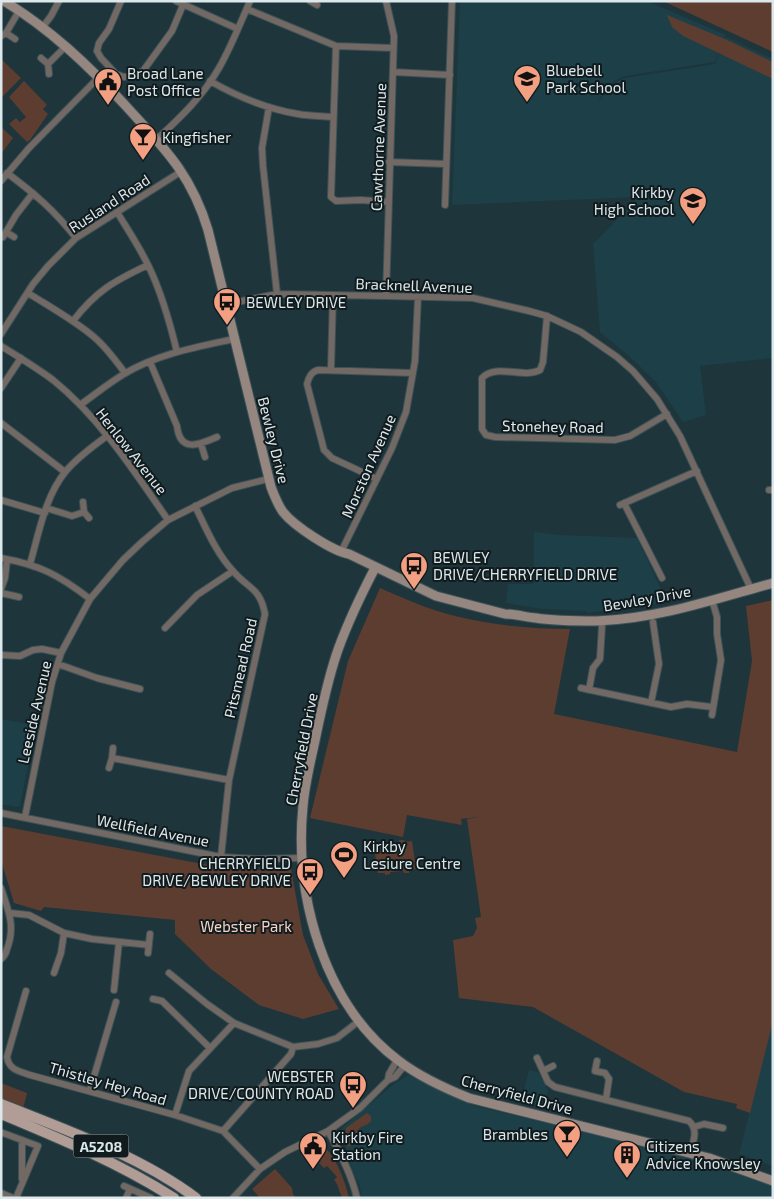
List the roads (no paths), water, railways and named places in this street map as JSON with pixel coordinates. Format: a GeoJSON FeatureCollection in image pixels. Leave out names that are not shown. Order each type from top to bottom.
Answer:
{"type":"FeatureCollection","features":[{"type":"Feature","properties":{"kind":"main road","name":"A5208"},"geometry":{"type":"LineString","coordinates":[[1,1104],[113,1151],[184,1188],[196,1198]]}},
{"type":"Feature","properties":{"kind":"main road","name":"A5208"},"geometry":{"type":"LineString","coordinates":[[1,1114],[80,1146],[111,1161],[174,1198]]}},
{"type":"Feature","properties":{"kind":"street","name":"Bewley Drive"},"geometry":{"type":"LineString","coordinates":[[4,1],[66,46],[99,77],[157,139],[174,159],[189,182],[203,213],[227,304],[268,479],[283,512],[303,529],[341,552],[447,600],[506,614],[538,619],[593,621],[630,618],[670,611],[773,583]]}},
{"type":"Feature","properties":{"kind":"street"},"geometry":{"type":"LineString","coordinates":[[42,28],[59,1]]}},
{"type":"Feature","properties":{"kind":"street"},"geometry":{"type":"LineString","coordinates":[[121,1],[109,29],[99,42],[97,51],[100,58],[116,74],[124,77],[133,76],[143,71],[172,31],[183,5]]}},
{"type":"Feature","properties":{"kind":"street"},"geometry":{"type":"LineString","coordinates":[[176,1],[238,29]]}},
{"type":"Feature","properties":{"kind":"street"},"geometry":{"type":"LineString","coordinates":[[157,139],[182,116],[210,81],[238,29],[250,1]]}},
{"type":"Feature","properties":{"kind":"street"},"geometry":{"type":"LineString","coordinates":[[310,1],[317,4]]}},
{"type":"Feature","properties":{"kind":"street","name":"Cawthorne Avenue"},"geometry":{"type":"LineString","coordinates":[[386,1],[394,36],[386,296]]}},
{"type":"Feature","properties":{"kind":"street"},"geometry":{"type":"LineString","coordinates":[[445,206],[452,1]]}},
{"type":"Feature","properties":{"kind":"street"},"geometry":{"type":"LineString","coordinates":[[247,9],[336,46],[394,48]]}},
{"type":"Feature","properties":{"kind":"street"},"geometry":{"type":"LineString","coordinates":[[15,39],[3,34],[19,11]]}},
{"type":"Feature","properties":{"kind":"street"},"geometry":{"type":"LineString","coordinates":[[48,64],[66,46]]}},
{"type":"Feature","properties":{"kind":"street"},"geometry":{"type":"LineString","coordinates":[[336,46],[331,197],[336,201],[388,202]]}},
{"type":"Feature","properties":{"kind":"street"},"geometry":{"type":"LineString","coordinates":[[41,58],[48,64],[49,74]]}},
{"type":"Feature","properties":{"kind":"street"},"geometry":{"type":"LineString","coordinates":[[393,72],[450,75]]}},
{"type":"Feature","properties":{"kind":"street"},"geometry":{"type":"LineString","coordinates":[[1,181],[34,142],[99,77]]}},
{"type":"Feature","properties":{"kind":"street"},"geometry":{"type":"LineString","coordinates":[[210,81],[236,96],[268,107],[298,114],[333,116]]}},
{"type":"Feature","properties":{"kind":"street"},"geometry":{"type":"LineString","coordinates":[[268,107],[262,148],[277,294]]}},
{"type":"Feature","properties":{"kind":"street"},"geometry":{"type":"LineString","coordinates":[[390,162],[446,164]]}},
{"type":"Feature","properties":{"kind":"street","name":"Rusland Road"},"geometry":{"type":"LineString","coordinates":[[1,334],[48,266],[76,238],[182,171]]}},
{"type":"Feature","properties":{"kind":"street"},"geometry":{"type":"LineString","coordinates":[[7,173],[57,214],[76,238]]}},
{"type":"Feature","properties":{"kind":"street"},"geometry":{"type":"LineString","coordinates":[[14,237],[5,234],[16,215],[33,193]]}},
{"type":"Feature","properties":{"kind":"street"},"geometry":{"type":"LineString","coordinates":[[117,212],[148,265],[167,313],[177,352]]}},
{"type":"Feature","properties":{"kind":"street"},"geometry":{"type":"LineString","coordinates":[[73,321],[86,304],[102,289],[148,265]]}},
{"type":"Feature","properties":{"kind":"street"},"geometry":{"type":"LineString","coordinates":[[28,293],[96,338],[125,373]]}},
{"type":"Feature","properties":{"kind":"street","name":"Bracknell Avenue"},"geometry":{"type":"LineString","coordinates":[[227,304],[277,294],[472,298],[547,316],[581,332],[617,357],[633,371],[667,414],[680,436],[752,589]]}},
{"type":"Feature","properties":{"kind":"street"},"geometry":{"type":"LineString","coordinates":[[331,369],[333,295]]}},
{"type":"Feature","properties":{"kind":"street","name":"Morston Avenue"},"geometry":{"type":"LineString","coordinates":[[341,552],[392,448],[409,400],[413,373],[418,297]]}},
{"type":"Feature","properties":{"kind":"street","name":"Stonehey Road"},"geometry":{"type":"LineString","coordinates":[[547,316],[543,362],[540,370],[533,373],[491,372],[482,378],[482,429],[486,435],[495,437],[615,440],[630,436],[667,414]]}},
{"type":"Feature","properties":{"kind":"street"},"geometry":{"type":"LineString","coordinates":[[80,405],[125,373],[150,362],[177,352],[234,339]]}},
{"type":"Feature","properties":{"kind":"street","name":"Henlow Avenue"},"geometry":{"type":"LineString","coordinates":[[1,346],[53,381],[80,405],[124,456],[168,520]]}},
{"type":"Feature","properties":{"kind":"street"},"geometry":{"type":"LineString","coordinates":[[1,388],[21,358]]}},
{"type":"Feature","properties":{"kind":"street"},"geometry":{"type":"LineString","coordinates":[[150,362],[182,441],[186,444],[201,444],[217,437]]}},
{"type":"Feature","properties":{"kind":"street"},"geometry":{"type":"LineString","coordinates":[[376,479],[332,458],[324,450],[307,384],[309,377],[314,371],[331,369],[413,373]]}},
{"type":"Feature","properties":{"kind":"street"},"geometry":{"type":"LineString","coordinates":[[1,423],[65,472]]}},
{"type":"Feature","properties":{"kind":"street"},"geometry":{"type":"LineString","coordinates":[[30,564],[46,510],[65,472],[81,456],[107,436]]}},
{"type":"Feature","properties":{"kind":"street"},"geometry":{"type":"LineString","coordinates":[[201,444],[205,456]]}},
{"type":"Feature","properties":{"kind":"street"},"geometry":{"type":"LineString","coordinates":[[662,578],[622,504],[696,471]]}},
{"type":"Feature","properties":{"kind":"street","name":"Leeside Avenue"},"geometry":{"type":"LineString","coordinates":[[25,817],[43,719],[52,682],[61,654],[90,599],[123,560],[168,520],[232,488],[268,479]]}},
{"type":"Feature","properties":{"kind":"street"},"geometry":{"type":"LineString","coordinates":[[1,500],[72,516],[84,512]]}},
{"type":"Feature","properties":{"kind":"street"},"geometry":{"type":"LineString","coordinates":[[83,502],[84,512],[89,518]]}},
{"type":"Feature","properties":{"kind":"street","name":"Pitsmead Road"},"geometry":{"type":"LineString","coordinates":[[195,506],[210,538],[233,571],[257,591],[263,602],[265,614],[229,780],[221,857]]}},
{"type":"Feature","properties":{"kind":"street"},"geometry":{"type":"LineString","coordinates":[[19,597],[1,591],[5,578],[4,559],[30,564],[48,571],[68,582],[90,599]]}},
{"type":"Feature","properties":{"kind":"street","name":"Cherryfield Drive"},"geometry":{"type":"LineString","coordinates":[[375,568],[339,647],[328,685],[303,804],[301,858],[306,895],[318,944],[326,964],[359,1021],[374,1039],[401,1063],[432,1082],[469,1098],[690,1153],[773,1181]]}},
{"type":"Feature","properties":{"kind":"street"},"geometry":{"type":"LineString","coordinates":[[165,628],[198,595],[233,571]]}},
{"type":"Feature","properties":{"kind":"street"},"geometry":{"type":"LineString","coordinates":[[712,600],[717,617],[717,634],[721,660],[712,715]]}},
{"type":"Feature","properties":{"kind":"street"},"geometry":{"type":"LineString","coordinates":[[651,703],[659,664],[652,622]]}},
{"type":"Feature","properties":{"kind":"street"},"geometry":{"type":"LineString","coordinates":[[588,690],[593,668],[600,659],[602,626]]}},
{"type":"Feature","properties":{"kind":"street"},"geometry":{"type":"LineString","coordinates":[[1,654],[20,656],[42,649],[61,654]]}},
{"type":"Feature","properties":{"kind":"street"},"geometry":{"type":"LineString","coordinates":[[58,664],[96,678],[140,689]]}},
{"type":"Feature","properties":{"kind":"street"},"geometry":{"type":"LineString","coordinates":[[581,688],[671,706],[688,704],[712,707]]}},
{"type":"Feature","properties":{"kind":"street"},"geometry":{"type":"LineString","coordinates":[[108,768],[113,748]]}},
{"type":"Feature","properties":{"kind":"street"},"geometry":{"type":"LineString","coordinates":[[112,758],[229,780]]}},
{"type":"Feature","properties":{"kind":"street","name":"Wellfield Avenue"},"geometry":{"type":"LineString","coordinates":[[1,813],[221,857],[256,859],[301,858]]}},
{"type":"Feature","properties":{"kind":"street"},"geometry":{"type":"LineString","coordinates":[[1,959],[4,957],[12,937],[10,913],[2,892]]}},
{"type":"Feature","properties":{"kind":"street"},"geometry":{"type":"LineString","coordinates":[[10,913],[29,915],[64,933],[148,945]]}},
{"type":"Feature","properties":{"kind":"street"},"geometry":{"type":"LineString","coordinates":[[54,973],[61,953],[64,933]]}},
{"type":"Feature","properties":{"kind":"street"},"geometry":{"type":"LineString","coordinates":[[148,953],[150,934]]}},
{"type":"Feature","properties":{"kind":"street"},"geometry":{"type":"LineString","coordinates":[[114,990],[119,942]]}},
{"type":"Feature","properties":{"kind":"street"},"geometry":{"type":"LineString","coordinates":[[169,972],[200,999],[234,1023],[294,1048],[318,1044],[337,1038],[359,1021]]}},
{"type":"Feature","properties":{"kind":"street","name":"Thistley Hey Road"},"geometry":{"type":"LineString","coordinates":[[26,991],[7,1057],[11,1068],[175,1115],[223,1131],[260,1169]]}},
{"type":"Feature","properties":{"kind":"street"},"geometry":{"type":"LineString","coordinates":[[154,999],[162,1001],[210,1048]]}},
{"type":"Feature","properties":{"kind":"street"},"geometry":{"type":"LineString","coordinates":[[90,1090],[116,1002]]}},
{"type":"Feature","properties":{"kind":"street"},"geometry":{"type":"LineString","coordinates":[[175,1115],[189,1071],[234,1023]]}},
{"type":"Feature","properties":{"kind":"street"},"geometry":{"type":"LineString","coordinates":[[223,1131],[291,1054],[294,1048]]}},
{"type":"Feature","properties":{"kind":"street"},"geometry":{"type":"LineString","coordinates":[[537,1058],[548,1082],[553,1086],[686,1120],[694,1127],[690,1153]]}},
{"type":"Feature","properties":{"kind":"street"},"geometry":{"type":"LineString","coordinates":[[597,1061],[595,1071],[605,1074],[610,1079],[606,1099]]}},
{"type":"Feature","properties":{"kind":"street"},"geometry":{"type":"LineString","coordinates":[[233,1198],[260,1169],[292,1149],[328,1131],[360,1108],[388,1080],[389,1074],[401,1063]]}},
{"type":"Feature","properties":{"kind":"street"},"geometry":{"type":"LineString","coordinates":[[543,1071],[553,1066]]}},
{"type":"Feature","properties":{"kind":"street"},"geometry":{"type":"LineString","coordinates":[[694,1127],[704,1124],[722,1128]]}},
{"type":"Feature","properties":{"kind":"street"},"geometry":{"type":"LineString","coordinates":[[328,1131],[349,1172],[357,1198]]}},
{"type":"Feature","properties":{"kind":"street"},"geometry":{"type":"LineString","coordinates":[[1,1193],[14,1198],[41,1146],[4,1133]]}},
{"type":"Feature","properties":{"kind":"street"},"geometry":{"type":"LineString","coordinates":[[22,1140],[22,1183]]}},
{"type":"Feature","properties":{"kind":"street"},"geometry":{"type":"LineString","coordinates":[[126,1198],[127,1187],[151,1198]]}},
{"type":"Feature","properties":{"kind":"place","name":"Bluebell Park School"},"geometry":{"type":"Point","coordinates":[527,103]}},
{"type":"Feature","properties":{"kind":"place","name":"Broad Lane Post Office"},"geometry":{"type":"Point","coordinates":[108,106]}},
{"type":"Feature","properties":{"kind":"place","name":"Kingfisher"},"geometry":{"type":"Point","coordinates":[143,161]}},
{"type":"Feature","properties":{"kind":"place","name":"Kirkby High School"},"geometry":{"type":"Point","coordinates":[693,225]}},
{"type":"Feature","properties":{"kind":"place","name":"BEWLEY DRIVE"},"geometry":{"type":"Point","coordinates":[227,326]}},
{"type":"Feature","properties":{"kind":"place","name":"BEWLEY DRIVE/CHERRYFIELD DRIVE"},"geometry":{"type":"Point","coordinates":[414,590]}},
{"type":"Feature","properties":{"kind":"place","name":"Kirkby Lesiure Centre"},"geometry":{"type":"Point","coordinates":[344,879]}},
{"type":"Feature","properties":{"kind":"place","name":"CHERRYFIELD DRIVE/BEWLEY DRIVE"},"geometry":{"type":"Point","coordinates":[310,896]}},
{"type":"Feature","properties":{"kind":"place","name":"WEBSTER DRIVE/COUNTY ROAD"},"geometry":{"type":"Point","coordinates":[353,1109]}},
{"type":"Feature","properties":{"kind":"place","name":"Brambles"},"geometry":{"type":"Point","coordinates":[567,1158]}},
{"type":"Feature","properties":{"kind":"place","name":"Kirkby Fire Station"},"geometry":{"type":"Point","coordinates":[313,1170]}},
{"type":"Feature","properties":{"kind":"place","name":"Citizens Advice Knowsley"},"geometry":{"type":"Point","coordinates":[627,1179]}},
{"type":"Feature","properties":{"kind":"park label","name":"Webster Park"},"geometry":{"type":"Point","coordinates":[246,926]}}]}
